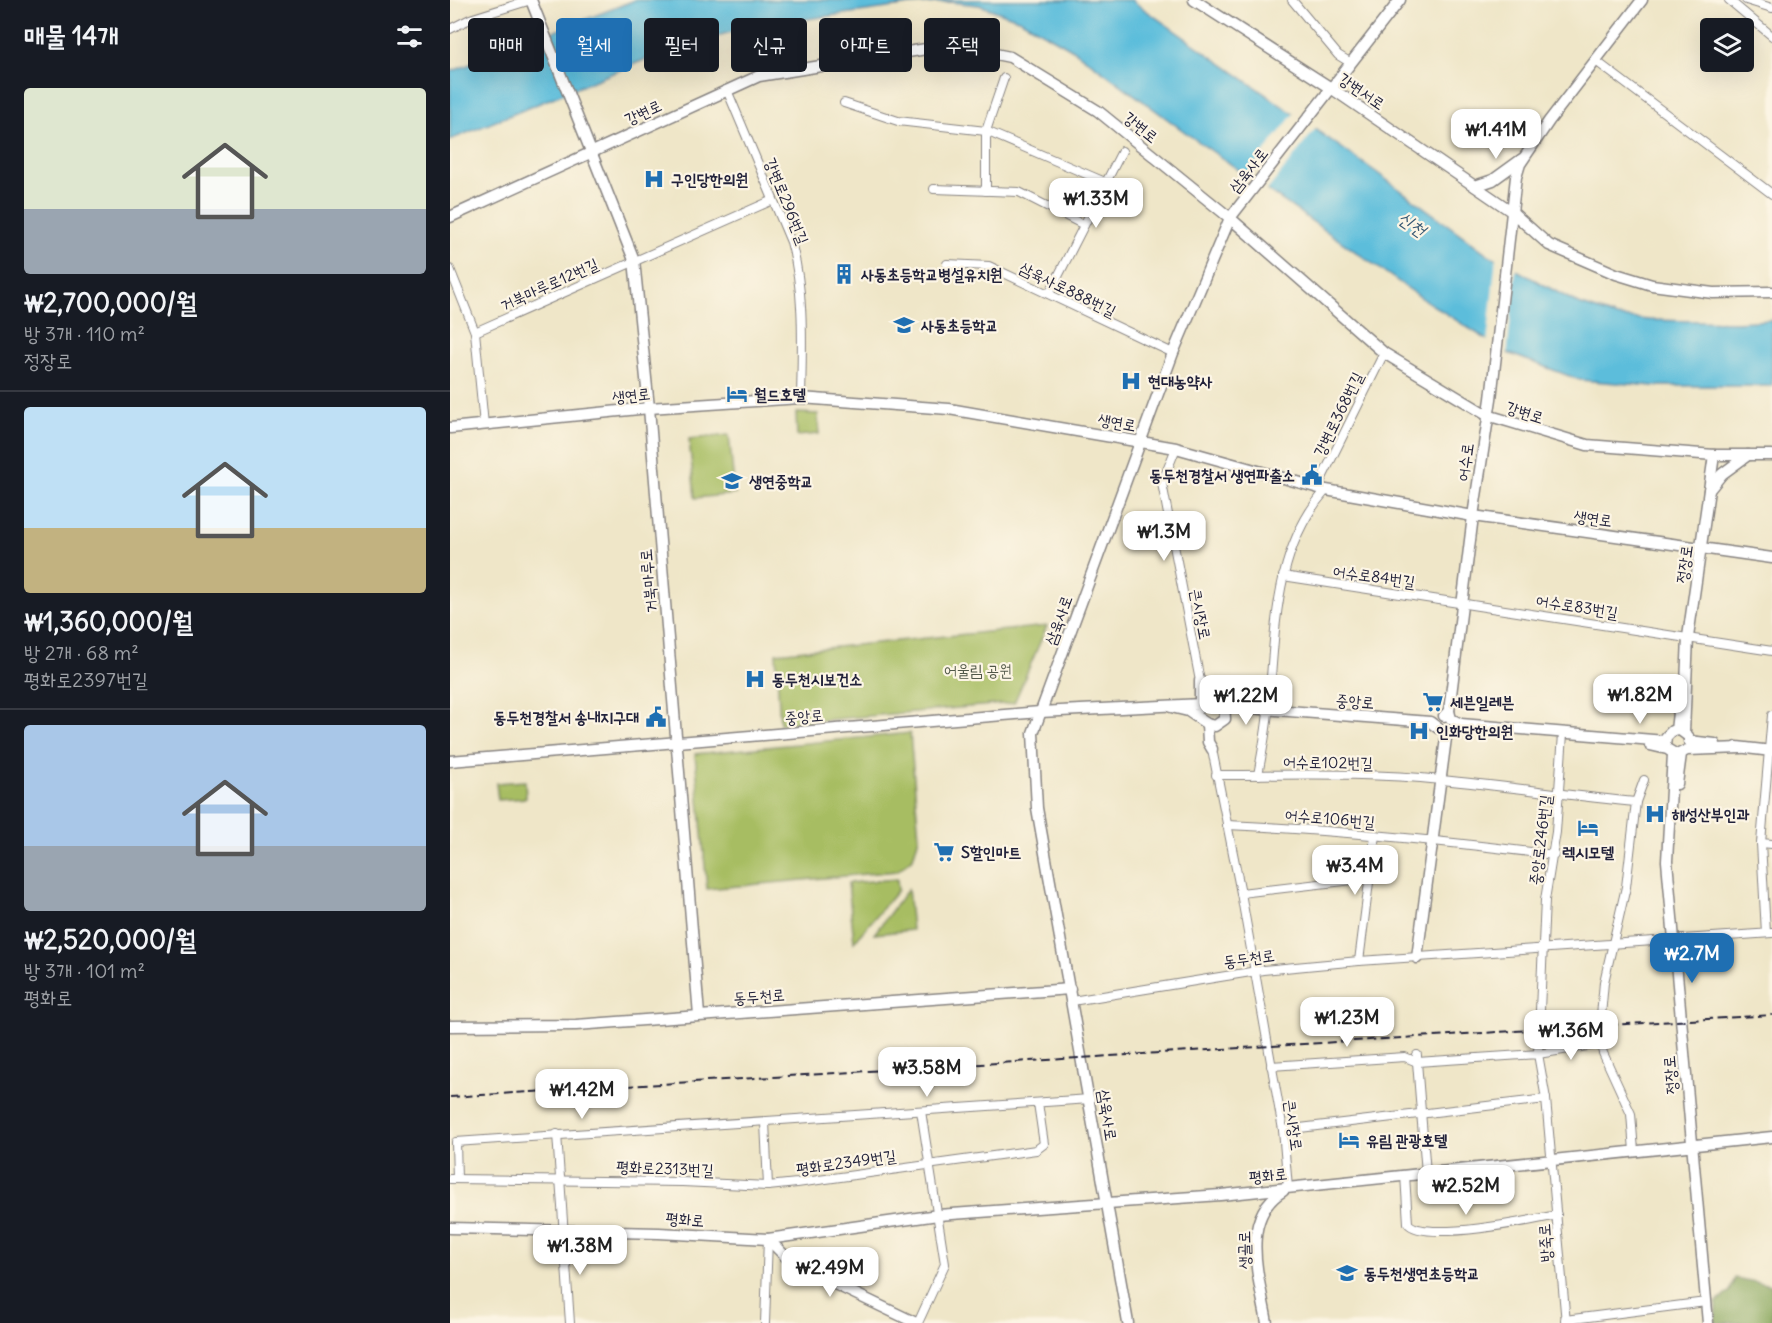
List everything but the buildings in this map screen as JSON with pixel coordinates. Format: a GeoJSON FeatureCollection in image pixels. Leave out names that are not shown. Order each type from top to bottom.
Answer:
{"type":"FeatureCollection","features":[{"type":"Feature","properties":{"kind":"street","name":"거북마루로"},"geometry":{"type":"LineString","coordinates":[[531,0],[634,260],[649,408],[699,1015]]}},
{"type":"Feature","properties":{"kind":"street"},"geometry":{"type":"LineString","coordinates":[[450,29],[470,19],[531,0]]}},
{"type":"Feature","properties":{"kind":"street","name":"강변서로"},"geometry":{"type":"LineString","coordinates":[[1194,0],[1328,93],[1511,210]]}},
{"type":"Feature","properties":{"kind":"street"},"geometry":{"type":"LineString","coordinates":[[1292,0],[1338,55],[1351,63]]}},
{"type":"Feature","properties":{"kind":"street","name":"삼육사로"},"geometry":{"type":"LineString","coordinates":[[1128,1323],[1037,808],[1033,733],[1173,353],[1230,218],[1400,0]]}},
{"type":"Feature","properties":{"kind":"street","name":"어수로"},"geometry":{"type":"LineString","coordinates":[[1417,958],[1461,603],[1491,399],[1516,177],[1525,157],[1549,121],[1642,0]]}},
{"type":"Feature","properties":{"kind":"street"},"geometry":{"type":"LineString","coordinates":[[1729,0],[1772,36]]}},
{"type":"Feature","properties":{"kind":"street"},"geometry":{"type":"LineString","coordinates":[[1746,0],[1772,8]]}},
{"type":"Feature","properties":{"kind":"street","name":"강변로"},"geometry":{"type":"LineString","coordinates":[[450,217],[548,170],[592,153],[759,76],[951,45],[1010,57],[1098,111],[1230,218],[1384,353],[1487,415],[1587,445],[1714,455],[1772,454]]}},
{"type":"Feature","properties":{"kind":"street"},"geometry":{"type":"LineString","coordinates":[[1596,61],[1772,194]]}},
{"type":"Feature","properties":{"kind":"street"},"geometry":{"type":"LineString","coordinates":[[986,191],[986,131],[1004,78]]}},
{"type":"Feature","properties":{"kind":"street","name":"강변로296번길"},"geometry":{"type":"LineString","coordinates":[[727,90],[797,262],[802,350],[801,398]]}},
{"type":"Feature","properties":{"kind":"street"},"geometry":{"type":"LineString","coordinates":[[844,103],[898,121],[986,131],[1105,182]]}},
{"type":"Feature","properties":{"kind":"street"},"geometry":{"type":"LineString","coordinates":[[1049,294],[1122,151]]}},
{"type":"Feature","properties":{"kind":"street"},"geometry":{"type":"LineString","coordinates":[[1475,186],[1493,180],[1525,157]]}},
{"type":"Feature","properties":{"kind":"street"},"geometry":{"type":"LineString","coordinates":[[934,189],[1019,192],[1084,225]]}},
{"type":"Feature","properties":{"kind":"street","name":"거북마루로12번길"},"geometry":{"type":"LineString","coordinates":[[475,332],[773,200]]}},
{"type":"Feature","properties":{"kind":"street"},"geometry":{"type":"LineString","coordinates":[[1511,210],[1549,245],[1616,274],[1643,282],[1713,293],[1772,292]]}},
{"type":"Feature","properties":{"kind":"street","name":"삼육사로888번길"},"geometry":{"type":"LineString","coordinates":[[947,264],[989,266],[1173,353]]}},
{"type":"Feature","properties":{"kind":"street"},"geometry":{"type":"LineString","coordinates":[[450,269],[475,332],[484,425]]}},
{"type":"Feature","properties":{"kind":"street","name":"강변로368번길"},"geometry":{"type":"LineString","coordinates":[[1265,709],[1276,610],[1283,576],[1384,353]]}},
{"type":"Feature","properties":{"kind":"street","name":"생연로"},"geometry":{"type":"LineString","coordinates":[[450,428],[649,408],[801,398],[949,409],[1176,448],[1322,489],[1473,516],[1772,558]]}},
{"type":"Feature","properties":{"kind":"street","name":"큰시장로"},"geometry":{"type":"LineString","coordinates":[[1176,448],[1162,483],[1200,686]]}},
{"type":"Feature","properties":{"kind":"street","name":"정장로"},"geometry":{"type":"LineString","coordinates":[[1708,1323],[1667,861],[1668,825],[1674,810],[1688,637],[1714,455]]}},
{"type":"Feature","properties":{"kind":"street"},"geometry":{"type":"LineString","coordinates":[[1709,490],[1722,474],[1748,455]]}},
{"type":"Feature","properties":{"kind":"street","name":"어수로84번길"},"geometry":{"type":"LineString","coordinates":[[1283,576],[1461,603]]}},
{"type":"Feature","properties":{"kind":"street","name":"어수로83번길"},"geometry":{"type":"LineString","coordinates":[[1461,603],[1772,651]]}},
{"type":"Feature","properties":{"kind":"street"},"geometry":{"type":"LineString","coordinates":[[1184,703],[1188,696],[1200,686],[1207,701]]}},
{"type":"Feature","properties":{"kind":"street"},"geometry":{"type":"LineString","coordinates":[[1207,701],[1265,709]]}},
{"type":"Feature","properties":{"kind":"street"},"geometry":{"type":"LineString","coordinates":[[1207,701],[1199,711],[1208,724],[1212,749]]}},
{"type":"Feature","properties":{"kind":"street","name":"중앙로"},"geometry":{"type":"LineString","coordinates":[[450,761],[1040,712],[1207,701]]}},
{"type":"Feature","properties":{"kind":"street"},"geometry":{"type":"LineString","coordinates":[[1224,704],[1225,718]]}},
{"type":"Feature","properties":{"kind":"street"},"geometry":{"type":"LineString","coordinates":[[1162,705],[1188,711],[1208,724]]}},
{"type":"Feature","properties":{"kind":"street"},"geometry":{"type":"LineString","coordinates":[[1208,724],[1245,711],[1265,709]]}},
{"type":"Feature","properties":{"kind":"street"},"geometry":{"type":"LineString","coordinates":[[1258,775],[1265,709]]}},
{"type":"Feature","properties":{"kind":"street","name":"중앙로"},"geometry":{"type":"LineString","coordinates":[[1265,709],[1771,751]]}},
{"type":"Feature","properties":{"kind":"street"},"geometry":{"type":"LineString","coordinates":[[1769,933],[1761,843],[1771,751],[1772,715]]}},
{"type":"Feature","properties":{"kind":"street","name":"중앙로246번길"},"geometry":{"type":"LineString","coordinates":[[1542,949],[1545,900],[1554,855],[1560,795],[1563,734]]}},
{"type":"Feature","properties":{"kind":"street","name":"큰시장로"},"geometry":{"type":"LineString","coordinates":[[1212,749],[1241,893],[1253,972],[1283,1130],[1288,1188]]}},
{"type":"Feature","properties":{"kind":"street","name":"어수로102번길"},"geometry":{"type":"LineString","coordinates":[[1216,775],[1315,774],[1439,779],[1560,795],[1636,802]]}},
{"type":"Feature","properties":{"kind":"street"},"geometry":{"type":"LineString","coordinates":[[1634,1152],[1631,1114],[1599,1038],[1604,982],[1626,887],[1636,802],[1644,780]]}},
{"type":"Feature","properties":{"kind":"street","name":"어수로106번길"},"geometry":{"type":"LineString","coordinates":[[1227,825],[1431,840]]}},
{"type":"Feature","properties":{"kind":"street"},"geometry":{"type":"LineString","coordinates":[[1359,961],[1375,835]]}},
{"type":"Feature","properties":{"kind":"street"},"geometry":{"type":"LineString","coordinates":[[1431,840],[1554,855]]}},
{"type":"Feature","properties":{"kind":"street"},"geometry":{"type":"LineString","coordinates":[[1761,843],[1772,844]]}},
{"type":"Feature","properties":{"kind":"street"},"geometry":{"type":"LineString","coordinates":[[1241,893],[1370,878]]}},
{"type":"Feature","properties":{"kind":"street","name":"동두천로"},"geometry":{"type":"LineString","coordinates":[[450,1026],[576,1025],[699,1015],[1071,995],[1359,961],[1769,933]]}},
{"type":"Feature","properties":{"kind":"street"},"geometry":{"type":"LineString","coordinates":[[1538,1054],[1542,949]]}},
{"type":"Feature","properties":{"kind":"street"},"geometry":{"type":"LineString","coordinates":[[1271,1066],[1405,1057],[1417,1059],[1538,1054],[1600,1044]]}},
{"type":"Feature","properties":{"kind":"street","name":"방죽로"},"geometry":{"type":"LineString","coordinates":[[1538,1054],[1546,1099],[1565,1322]]}},
{"type":"Feature","properties":{"kind":"street"},"geometry":{"type":"LineString","coordinates":[[1417,1059],[1426,1173]]}},
{"type":"Feature","properties":{"kind":"street"},"geometry":{"type":"LineString","coordinates":[[768,1186],[765,1122],[1090,1099]]}},
{"type":"Feature","properties":{"kind":"street"},"geometry":{"type":"LineString","coordinates":[[1283,1130],[1546,1099]]}},
{"type":"Feature","properties":{"kind":"street","name":"평화로2349번길"},"geometry":{"type":"LineString","coordinates":[[768,1186],[1036,1150],[1044,1144],[1038,1103]]}},
{"type":"Feature","properties":{"kind":"street"},"geometry":{"type":"LineString","coordinates":[[768,1239],[793,1264],[917,1323],[945,1264],[921,1111]]}},
{"type":"Feature","properties":{"kind":"street","name":"평화로2313번길"},"geometry":{"type":"LineString","coordinates":[[765,1122],[456,1142],[454,1179],[561,1179],[768,1186]]}},
{"type":"Feature","properties":{"kind":"street"},"geometry":{"type":"LineString","coordinates":[[557,1134],[570,1323]]}},
{"type":"Feature","properties":{"kind":"street","name":"평화로"},"geometry":{"type":"LineString","coordinates":[[450,1228],[659,1233],[768,1239],[938,1215],[1017,1207],[1107,1203],[1288,1188],[1772,1137]]}},
{"type":"Feature","properties":{"kind":"street"},"geometry":{"type":"LineString","coordinates":[[1405,1175],[1408,1223],[1416,1230],[1454,1231],[1557,1215]]}},
{"type":"Feature","properties":{"kind":"street","name":"생골로"},"geometry":{"type":"LineString","coordinates":[[1267,1323],[1256,1255],[1257,1229],[1267,1203],[1288,1188]]}},
{"type":"Feature","properties":{"kind":"street"},"geometry":{"type":"LineString","coordinates":[[765,1323],[768,1239]]}},
{"type":"Feature","properties":{"kind":"street"},"geometry":{"type":"LineString","coordinates":[[1565,1322],[1706,1302]]}},
{"type":"Feature","properties":{"kind":"green space"},"geometry":{"type":"Polygon","coordinates":[[[796,413],[818,414],[819,434],[797,436],[796,413]]]}},
{"type":"Feature","properties":{"kind":"green space"},"geometry":{"type":"Polygon","coordinates":[[[729,435],[735,494],[695,498],[689,439],[729,435]]]}},
{"type":"Feature","properties":{"kind":"green space","name":"어울림 공원"},"geometry":{"type":"Polygon","coordinates":[[[1047,626],[1014,703],[780,724],[776,653],[1047,626]]]}},
{"type":"Feature","properties":{"kind":"green space"},"geometry":{"type":"Polygon","coordinates":[[[910,733],[919,837],[913,858],[897,871],[707,889],[695,754],[910,733]]]}},
{"type":"Feature","properties":{"kind":"green space"},"geometry":{"type":"Polygon","coordinates":[[[525,781],[526,798],[498,800],[496,783],[525,781]]]}},
{"type":"Feature","properties":{"kind":"green space"},"geometry":{"type":"Polygon","coordinates":[[[897,879],[898,890],[854,942],[848,883],[897,879]]]}},
{"type":"Feature","properties":{"kind":"green space"},"geometry":{"type":"Polygon","coordinates":[[[908,889],[912,930],[874,934],[908,889]]]}},
{"type":"Feature","properties":{"kind":"green space"},"geometry":{"type":"Polygon","coordinates":[[[1735,1278],[1772,1285],[1772,1323],[1715,1323],[1716,1303],[1730,1291],[1735,1278]]]}},
{"type":"Feature","properties":{"kind":"water","name":"신천"},"geometry":{"type":"Polygon","coordinates":[[[635,0],[1131,0],[1376,172],[1489,255],[1579,304],[1617,317],[1649,320],[1735,322],[1772,320],[1772,386],[1654,386],[1580,380],[1508,353],[1426,301],[1189,135],[1075,51],[1021,20],[979,5],[950,2],[910,5],[807,19],[731,18],[731,32],[719,36],[719,18],[644,18],[644,60],[632,65],[632,18],[589,18],[635,0]]]}},
{"type":"Feature","properties":{"kind":"water"},"geometry":{"type":"Polygon","coordinates":[[[556,31],[556,72],[615,72],[450,140],[450,72],[468,65],[468,72],[544,72],[544,35],[556,31]]]}},
{"type":"Feature","properties":{"kind":"pier"},"geometry":{"type":"Polygon","coordinates":[[[1295,112],[1317,127],[1266,192],[1245,177],[1295,112]]]}},
{"type":"Feature","properties":{"kind":"pier"},"geometry":{"type":"Polygon","coordinates":[[[1496,256],[1516,267],[1507,356],[1487,344],[1496,256]]]}},
{"type":"Feature","properties":{"kind":"railway"},"geometry":{"type":"LineString","coordinates":[[450,1097],[1772,1015]]}},
{"type":"Feature","properties":{"kind":"place","name":"구인당한의원"},"geometry":{"type":"Point","coordinates":[654,179]}},
{"type":"Feature","properties":{"kind":"place","name":"사동초등학교병설유치원"},"geometry":{"type":"Point","coordinates":[844,274]}},
{"type":"Feature","properties":{"kind":"place","name":"사동초등학교"},"geometry":{"type":"Point","coordinates":[904,325]}},
{"type":"Feature","properties":{"kind":"place","name":"현대농약사"},"geometry":{"type":"Point","coordinates":[1131,381]}},
{"type":"Feature","properties":{"kind":"place","name":"월드호텔"},"geometry":{"type":"Point","coordinates":[737,394]}},
{"type":"Feature","properties":{"kind":"place","name":"동두천경찰서 생연파출소"},"geometry":{"type":"Point","coordinates":[1312,475]}},
{"type":"Feature","properties":{"kind":"place","name":"생연중학교"},"geometry":{"type":"Point","coordinates":[732,481]}},
{"type":"Feature","properties":{"kind":"place","name":"동두천시보건소"},"geometry":{"type":"Point","coordinates":[755,679]}},
{"type":"Feature","properties":{"kind":"place","name":"세븐일레븐"},"geometry":{"type":"Point","coordinates":[1433,702]}},
{"type":"Feature","properties":{"kind":"place","name":"동두천경찰서 송내지구대"},"geometry":{"type":"Point","coordinates":[656,717]}},
{"type":"Feature","properties":{"kind":"place","name":"인화당한의원"},"geometry":{"type":"Point","coordinates":[1419,731]}},
{"type":"Feature","properties":{"kind":"place","name":"해성산부인과"},"geometry":{"type":"Point","coordinates":[1655,814]}},
{"type":"Feature","properties":{"kind":"place","name":"렉시모텔"},"geometry":{"type":"Point","coordinates":[1588,828]}},
{"type":"Feature","properties":{"kind":"place","name":"S할인마트"},"geometry":{"type":"Point","coordinates":[944,852]}},
{"type":"Feature","properties":{"kind":"place","name":"유림 관광호텔"},"geometry":{"type":"Point","coordinates":[1349,1140]}},
{"type":"Feature","properties":{"kind":"place","name":"동두천생연초등학교"},"geometry":{"type":"Point","coordinates":[1347,1273]}}]}
